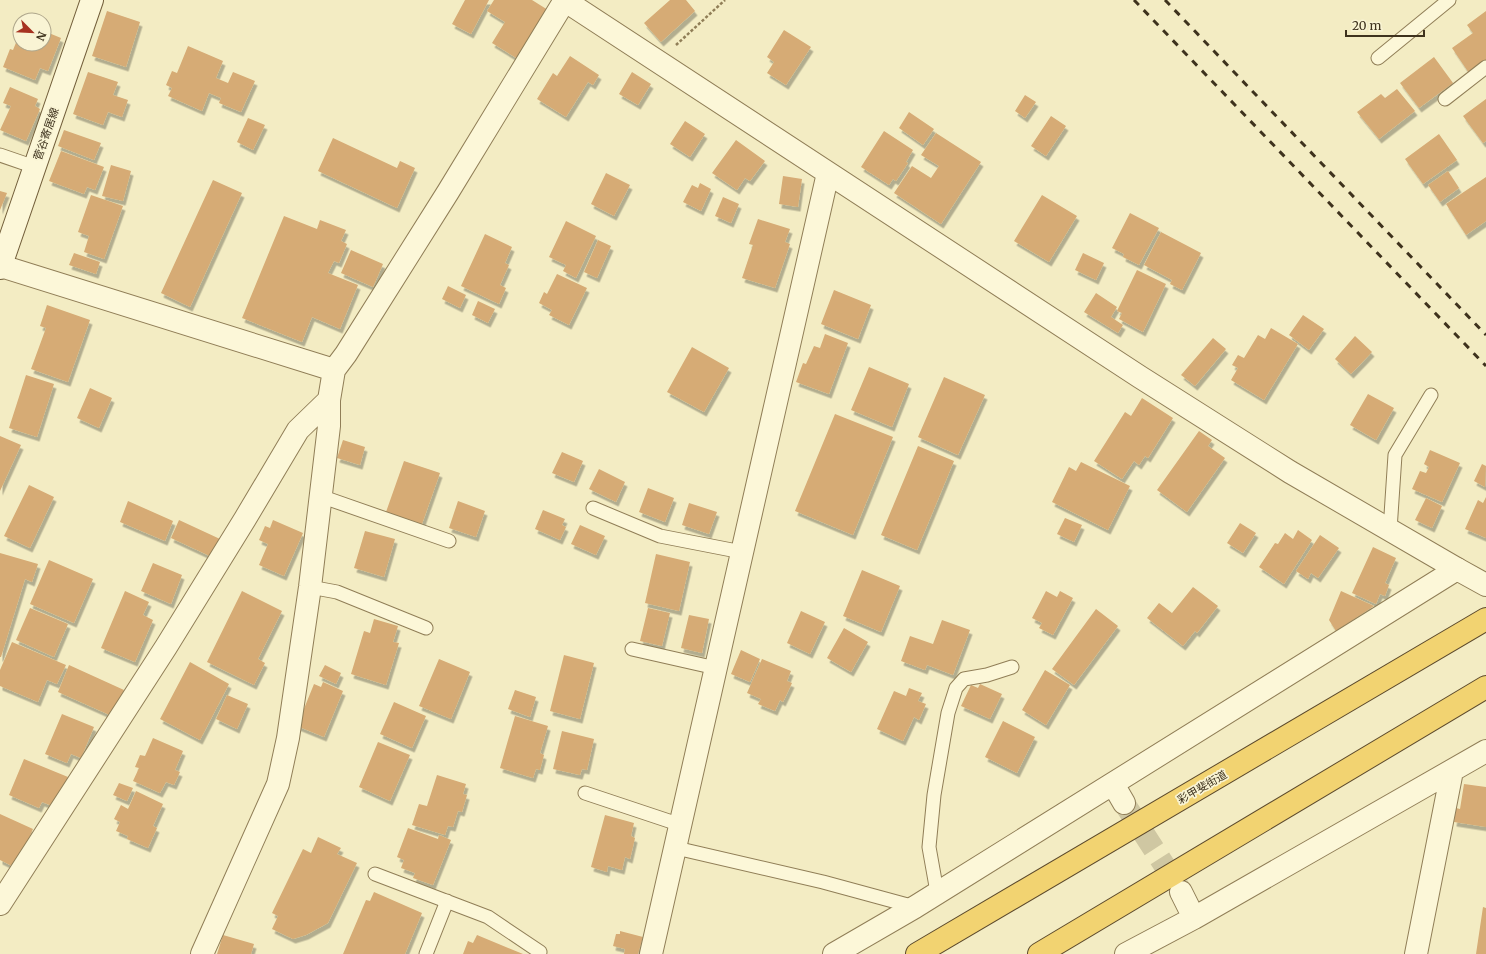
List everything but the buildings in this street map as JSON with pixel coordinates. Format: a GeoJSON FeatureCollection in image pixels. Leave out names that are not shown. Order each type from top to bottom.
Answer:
{"type":"FeatureCollection","features":[{"type":"Feature","properties":{"kind":"highway","name":"彩甲斐街道"},"geometry":{"type":"LineString","coordinates":[[917,954],[1486,619]]}},
{"type":"Feature","properties":{"kind":"highway"},"geometry":{"type":"LineString","coordinates":[[1039,954],[1486,687]]}},
{"type":"Feature","properties":{"kind":"street","name":"菅谷寄居線"},"geometry":{"type":"LineString","coordinates":[[0,267],[92,0]]}},
{"type":"Feature","properties":{"kind":"street"},"geometry":{"type":"LineString","coordinates":[[202,954],[278,784],[288,738],[310,587],[329,426],[328,400],[334,370],[346,354],[448,192],[564,0],[1290,472],[1486,585]]}},
{"type":"Feature","properties":{"kind":"street"},"geometry":{"type":"LineString","coordinates":[[651,954],[828,173]]}},
{"type":"Feature","properties":{"kind":"street"},"geometry":{"type":"LineString","coordinates":[[0,267],[334,370]]}},
{"type":"Feature","properties":{"kind":"street"},"geometry":{"type":"LineString","coordinates":[[0,904],[161,654],[245,519],[298,430],[328,400]]}},
{"type":"Feature","properties":{"kind":"street"},"geometry":{"type":"LineString","coordinates":[[834,954],[915,907],[1456,568]]}},
{"type":"Feature","properties":{"kind":"street"},"geometry":{"type":"LineString","coordinates":[[1126,954],[1194,918],[1486,751]]}},
{"type":"Feature","properties":{"kind":"street"},"geometry":{"type":"LineString","coordinates":[[1416,954],[1452,771]]}},
{"type":"Feature","properties":{"kind":"street"},"geometry":{"type":"LineString","coordinates":[[1113,784],[1124,803]]}},
{"type":"Feature","properties":{"kind":"street"},"geometry":{"type":"LineString","coordinates":[[1181,892],[1194,918]]}},
{"type":"Feature","properties":{"kind":"lane"},"geometry":{"type":"LineString","coordinates":[[1378,58],[1449,0]]}},
{"type":"Feature","properties":{"kind":"lane"},"geometry":{"type":"LineString","coordinates":[[1445,99],[1486,67]]}},
{"type":"Feature","properties":{"kind":"lane"},"geometry":{"type":"LineString","coordinates":[[0,155],[35,166]]}},
{"type":"Feature","properties":{"kind":"lane"},"geometry":{"type":"LineString","coordinates":[[1390,530],[1395,456],[1431,395]]}},
{"type":"Feature","properties":{"kind":"lane"},"geometry":{"type":"LineString","coordinates":[[320,496],[449,541]]}},
{"type":"Feature","properties":{"kind":"lane"},"geometry":{"type":"LineString","coordinates":[[593,508],[660,536],[742,552]]}},
{"type":"Feature","properties":{"kind":"lane"},"geometry":{"type":"LineString","coordinates":[[310,587],[337,592],[426,628]]}},
{"type":"Feature","properties":{"kind":"lane"},"geometry":{"type":"LineString","coordinates":[[632,649],[716,668]]}},
{"type":"Feature","properties":{"kind":"lane"},"geometry":{"type":"LineString","coordinates":[[937,892],[929,847],[934,795],[948,713],[956,688],[964,680],[988,675],[1012,667]]}},
{"type":"Feature","properties":{"kind":"lane"},"geometry":{"type":"LineString","coordinates":[[585,793],[681,825]]}},
{"type":"Feature","properties":{"kind":"lane"},"geometry":{"type":"LineString","coordinates":[[676,848],[823,882],[915,907]]}},
{"type":"Feature","properties":{"kind":"lane"},"geometry":{"type":"LineString","coordinates":[[375,874],[488,916],[540,952],[539,954]]}},
{"type":"Feature","properties":{"kind":"lane"},"geometry":{"type":"LineString","coordinates":[[426,954],[447,901]]}},
{"type":"Feature","properties":{"kind":"path"},"geometry":{"type":"LineString","coordinates":[[658,61],[725,0]]}},
{"type":"Feature","properties":{"kind":"tunnel"},"geometry":{"type":"LineString","coordinates":[[1124,803],[1181,891]]}},
{"type":"Feature","properties":{"kind":"railway"},"geometry":{"type":"LineString","coordinates":[[1134,0],[1486,366]]}},
{"type":"Feature","properties":{"kind":"railway"},"geometry":{"type":"LineString","coordinates":[[1165,0],[1486,335]]}}]}
